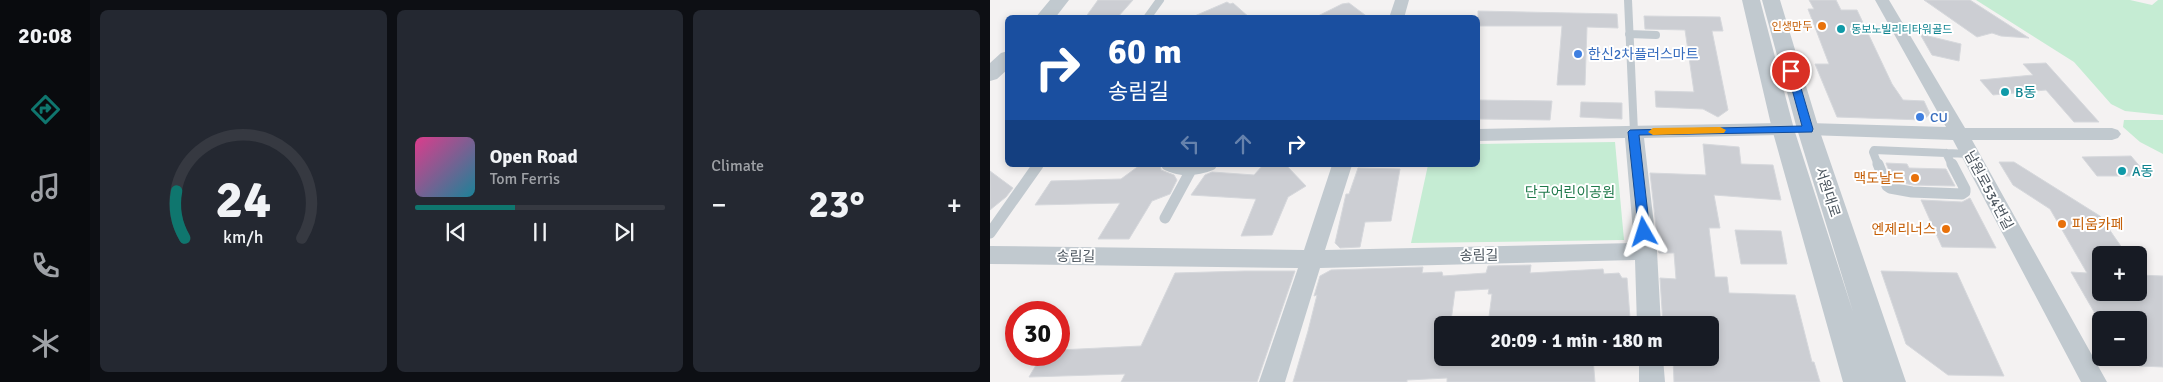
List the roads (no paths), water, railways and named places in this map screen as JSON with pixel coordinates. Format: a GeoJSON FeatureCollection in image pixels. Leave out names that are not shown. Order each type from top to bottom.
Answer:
{"type":"FeatureCollection","features":[{"type":"Feature","properties":{"kind":"street"},"geometry":{"type":"LineString","coordinates":[[1047,15],[1060,0]]}},
{"type":"Feature","properties":{"kind":"street"},"geometry":{"type":"LineString","coordinates":[[1397,15],[1402,0]]}},
{"type":"Feature","properties":{"kind":"street","name":"서원대로"},"geometry":{"type":"LineString","coordinates":[[1751,0],[1796,129],[1890,382]]}},
{"type":"Feature","properties":{"kind":"street","name":"서원대로"},"geometry":{"type":"LineString","coordinates":[[1771,0],[1796,129],[1859,382]]}},
{"type":"Feature","properties":{"kind":"street","name":"남원로534번길"},"geometry":{"type":"LineString","coordinates":[[1882,0],[1959,134],[2094,382]]}},
{"type":"Feature","properties":{"kind":"street"},"geometry":{"type":"LineString","coordinates":[[990,75],[1005,60]]}},
{"type":"Feature","properties":{"kind":"street"},"geometry":{"type":"LineString","coordinates":[[1480,135],[1796,129],[1959,134],[2112,134]]}},
{"type":"Feature","properties":{"kind":"street"},"geometry":{"type":"LineString","coordinates":[[1634,132],[1646,251],[1650,316]]}},
{"type":"Feature","properties":{"kind":"street"},"geometry":{"type":"LineString","coordinates":[[1272,382],[1341,167]]}},
{"type":"Feature","properties":{"kind":"street","name":"송림길"},"geometry":{"type":"LineString","coordinates":[[990,255],[1312,259],[1646,251]]}},
{"type":"Feature","properties":{"kind":"street"},"geometry":{"type":"LineString","coordinates":[[1651,366],[1652,382]]}},
{"type":"Feature","properties":{"kind":"lane"},"geometry":{"type":"LineString","coordinates":[[1149,15],[1160,0]]}},
{"type":"Feature","properties":{"kind":"lane"},"geometry":{"type":"LineString","coordinates":[[1628,0],[1634,132]]}},
{"type":"Feature","properties":{"kind":"lane"},"geometry":{"type":"LineString","coordinates":[[1629,34],[1656,35]]}},
{"type":"Feature","properties":{"kind":"lane"},"geometry":{"type":"LineString","coordinates":[[1946,153],[1965,189],[1965,192],[1962,194],[1912,192],[1890,188],[1887,186],[1873,155],[1874,150],[1946,153],[1970,154]]}},
{"type":"Feature","properties":{"kind":"lane"},"geometry":{"type":"LineString","coordinates":[[990,233],[1037,167]]}},
{"type":"Feature","properties":{"kind":"lane"},"geometry":{"type":"LineString","coordinates":[[1171,167],[1178,170],[1203,167]]}},
{"type":"Feature","properties":{"kind":"lane"},"geometry":{"type":"LineString","coordinates":[[1166,218],[1190,170]]}},
{"type":"Feature","properties":{"kind":"place","name":"인생만두"},"geometry":{"type":"Point","coordinates":[1822,26]}},
{"type":"Feature","properties":{"kind":"place","name":"동보노빌리티타워골드"},"geometry":{"type":"Point","coordinates":[1841,29]}},
{"type":"Feature","properties":{"kind":"place","name":"한신2차플러스마트"},"geometry":{"type":"Point","coordinates":[1578,54]}},
{"type":"Feature","properties":{"kind":"place","name":"B동"},"geometry":{"type":"Point","coordinates":[2005,92]}},
{"type":"Feature","properties":{"kind":"place","name":"CU"},"geometry":{"type":"Point","coordinates":[1920,117]}},
{"type":"Feature","properties":{"kind":"place","name":"A동"},"geometry":{"type":"Point","coordinates":[2122,171]}},
{"type":"Feature","properties":{"kind":"place","name":"맥도날드"},"geometry":{"type":"Point","coordinates":[1915,178]}},
{"type":"Feature","properties":{"kind":"place","name":"피움카페"},"geometry":{"type":"Point","coordinates":[2062,224]}},
{"type":"Feature","properties":{"kind":"place","name":"엔제리너스"},"geometry":{"type":"Point","coordinates":[1946,229]}},
{"type":"Feature","properties":{"kind":"park label","name":"단구어린이공원"},"geometry":{"type":"Point","coordinates":[1570,192]}}]}
